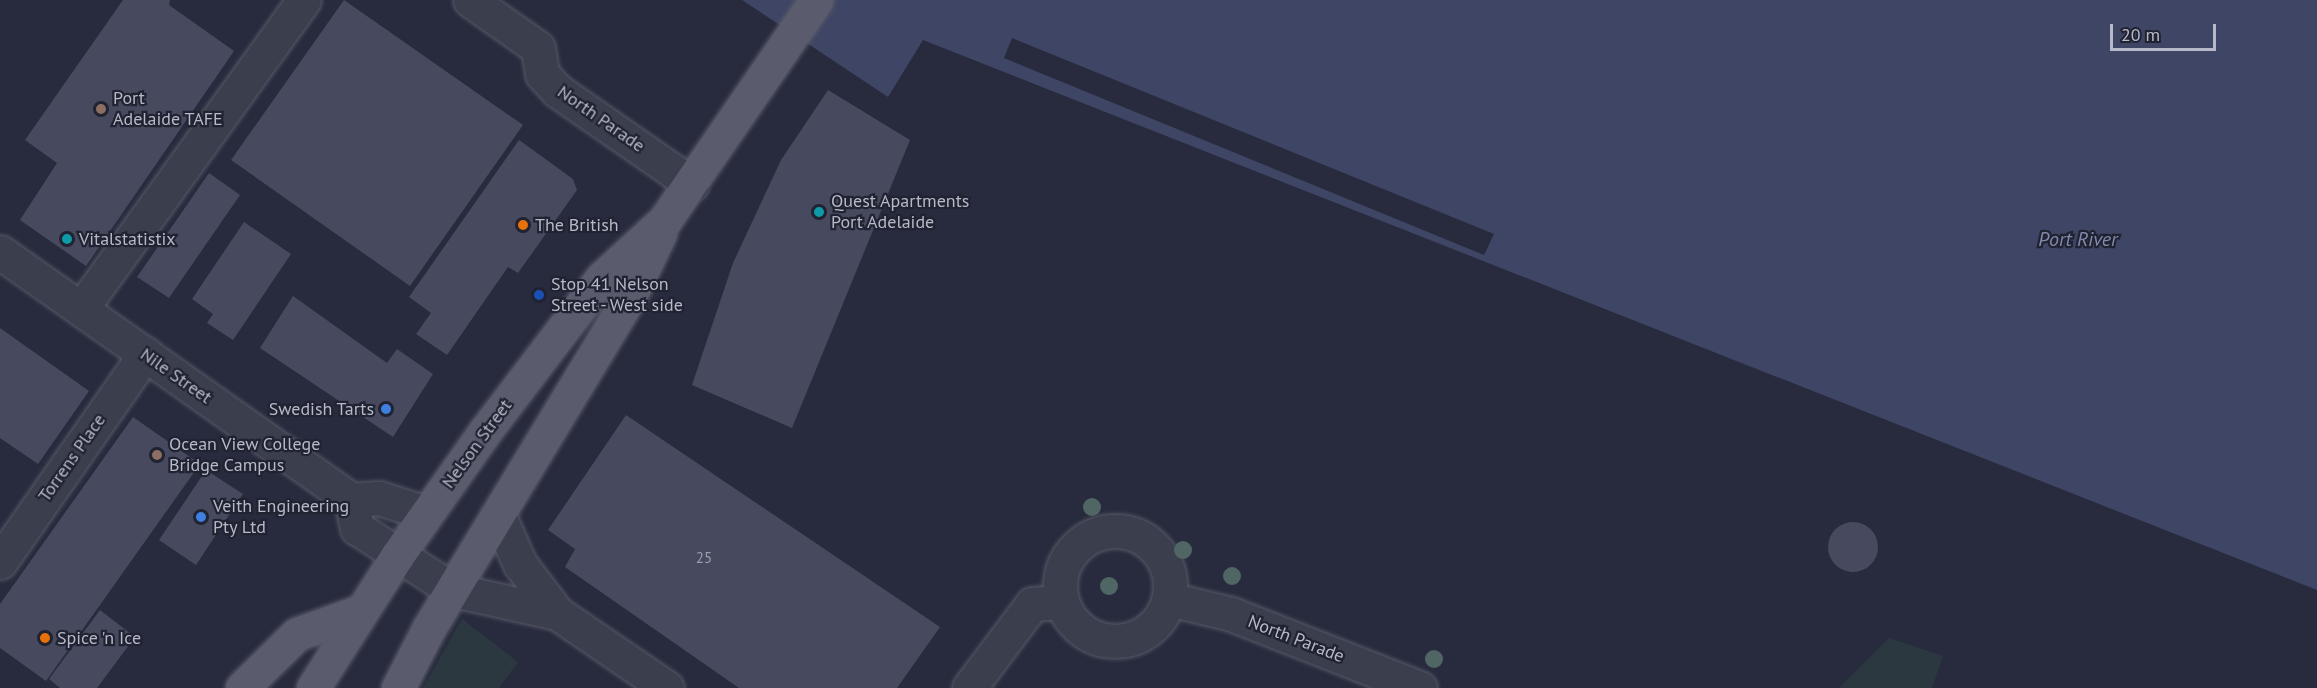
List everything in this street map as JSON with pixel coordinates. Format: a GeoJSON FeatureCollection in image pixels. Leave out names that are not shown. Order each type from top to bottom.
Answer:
{"type":"FeatureCollection","features":[{"type":"Feature","properties":{"kind":"main road","name":"Nelson Street"},"geometry":{"type":"LineString","coordinates":[[313,688],[426,513],[602,278],[665,220],[692,184],[816,0]]}},
{"type":"Feature","properties":{"kind":"main road","name":"Nelson Street"},"geometry":{"type":"LineString","coordinates":[[398,688],[498,514],[630,298],[665,220]]}},
{"type":"Feature","properties":{"kind":"main road"},"geometry":{"type":"LineString","coordinates":[[242,688],[297,634],[361,611]]}},
{"type":"Feature","properties":{"kind":"street","name":"North Parade"},"geometry":{"type":"LineString","coordinates":[[470,0],[538,48],[542,74],[558,91],[692,184]]}},
{"type":"Feature","properties":{"kind":"street"},"geometry":{"type":"LineString","coordinates":[[81,309],[292,4]]}},
{"type":"Feature","properties":{"kind":"street","name":"Nile Street"},"geometry":{"type":"LineString","coordinates":[[0,252],[351,500]]}},
{"type":"Feature","properties":{"kind":"street","name":"Torrens Place"},"geometry":{"type":"LineString","coordinates":[[0,562],[145,354]]}},
{"type":"Feature","properties":{"kind":"street"},"geometry":{"type":"LineString","coordinates":[[426,513],[379,498],[351,500],[357,528],[397,556],[453,590],[556,613]]}},
{"type":"Feature","properties":{"kind":"street"},"geometry":{"type":"LineString","coordinates":[[498,514],[520,564],[556,613],[667,688]]}},
{"type":"Feature","properties":{"kind":"street"},"geometry":{"type":"LineString","coordinates":[[1118,531],[1137,535],[1153,546],[1164,562],[1170,580],[1169,599],[1162,616],[1149,630],[1134,639],[1116,642],[1082,631],[1069,618],[1061,602],[1059,584],[1071,552],[1099,533],[1118,531]]}},
{"type":"Feature","properties":{"kind":"street","name":"North Parade"},"geometry":{"type":"LineString","coordinates":[[1169,599],[1231,614],[1420,688]]}},
{"type":"Feature","properties":{"kind":"street"},"geometry":{"type":"LineString","coordinates":[[969,688],[1032,604],[1061,602]]}},
{"type":"Feature","properties":{"kind":"shaded area"},"geometry":{"type":"Polygon","coordinates":[[[462,619],[518,662],[499,688],[423,688],[462,619]]]}},
{"type":"Feature","properties":{"kind":"shaded area"},"geometry":{"type":"Polygon","coordinates":[[[1889,638],[1943,656],[1932,688],[1839,688],[1889,638]]]}},
{"type":"Feature","properties":{"kind":"water","name":"Port River"},"geometry":{"type":"Polygon","coordinates":[[[742,0],[2317,0],[2317,590],[923,40],[888,97],[742,0]]]}},
{"type":"Feature","properties":{"kind":"pier"},"geometry":{"type":"Polygon","coordinates":[[[1012,38],[1494,234],[1484,255],[1004,58],[1012,38]]]}},
{"type":"Feature","properties":{"kind":"building"},"geometry":{"type":"Polygon","coordinates":[[[123,0],[170,0],[169,5],[234,51],[86,266],[20,220],[57,163],[25,140],[123,0]]]}},
{"type":"Feature","properties":{"kind":"building"},"geometry":{"type":"Polygon","coordinates":[[[344,0],[523,125],[410,286],[231,160],[344,0]]]}},
{"type":"Feature","properties":{"kind":"building","name":"Quest Apartments Port Adelaide"},"geometry":{"type":"Polygon","coordinates":[[[828,90],[910,140],[792,428],[692,385],[733,263],[781,160],[828,90]]]}},
{"type":"Feature","properties":{"kind":"building"},"geometry":{"type":"Polygon","coordinates":[[[519,140],[573,179],[577,190],[518,273],[508,267],[447,355],[416,334],[431,313],[409,297],[519,140]]]}},
{"type":"Feature","properties":{"kind":"building"},"geometry":{"type":"Polygon","coordinates":[[[209,173],[240,195],[169,298],[137,277],[209,173]]]}},
{"type":"Feature","properties":{"kind":"building"},"geometry":{"type":"Polygon","coordinates":[[[244,222],[291,254],[233,340],[207,323],[213,314],[192,299],[244,222]]]}},
{"type":"Feature","properties":{"kind":"building"},"geometry":{"type":"Polygon","coordinates":[[[293,296],[387,363],[397,349],[433,374],[393,437],[260,348],[293,296]]]}},
{"type":"Feature","properties":{"kind":"building"},"geometry":{"type":"Polygon","coordinates":[[[0,328],[89,391],[38,464],[0,438],[0,328]]]}},
{"type":"Feature","properties":{"kind":"building"},"geometry":{"type":"Polygon","coordinates":[[[626,415],[940,627],[897,688],[739,688],[565,567],[575,549],[548,530],[626,415]]]}},
{"type":"Feature","properties":{"kind":"building"},"geometry":{"type":"Polygon","coordinates":[[[133,417],[200,464],[46,681],[0,648],[0,604],[133,417]]]}},
{"type":"Feature","properties":{"kind":"building","name":"Veith Engineering Pty Ltd"},"geometry":{"type":"Polygon","coordinates":[[[206,470],[243,494],[196,565],[159,540],[206,470]]]}},
{"type":"Feature","properties":{"kind":"building"},"geometry":{"type":"Polygon","coordinates":[[[1853,522],[1871,529],[1878,547],[1871,565],[1853,572],[1835,565],[1828,547],[1835,529],[1853,522]]]}},
{"type":"Feature","properties":{"kind":"building"},"geometry":{"type":"Polygon","coordinates":[[[100,610],[135,637],[97,688],[60,688],[49,679],[100,610]]]}},
{"type":"Feature","properties":{"kind":"place","name":"Port Adelaide TAFE"},"geometry":{"type":"Point","coordinates":[101,109]}},
{"type":"Feature","properties":{"kind":"place","name":"Quest Apartments Port Adelaide"},"geometry":{"type":"Point","coordinates":[819,212]}},
{"type":"Feature","properties":{"kind":"place","name":"The British"},"geometry":{"type":"Point","coordinates":[523,225]}},
{"type":"Feature","properties":{"kind":"place","name":"Vitalstatistix"},"geometry":{"type":"Point","coordinates":[67,239]}},
{"type":"Feature","properties":{"kind":"place","name":"Stop 41 Nelson Street - West side"},"geometry":{"type":"Point","coordinates":[539,295]}},
{"type":"Feature","properties":{"kind":"place","name":"Swedish Tarts"},"geometry":{"type":"Point","coordinates":[386,409]}},
{"type":"Feature","properties":{"kind":"place","name":"Ocean View College Bridge Campus"},"geometry":{"type":"Point","coordinates":[157,455]}},
{"type":"Feature","properties":{"kind":"place","name":"Veith Engineering Pty Ltd"},"geometry":{"type":"Point","coordinates":[201,517]}},
{"type":"Feature","properties":{"kind":"place","name":"Spice 'n Ice"},"geometry":{"type":"Point","coordinates":[45,638]}}]}
